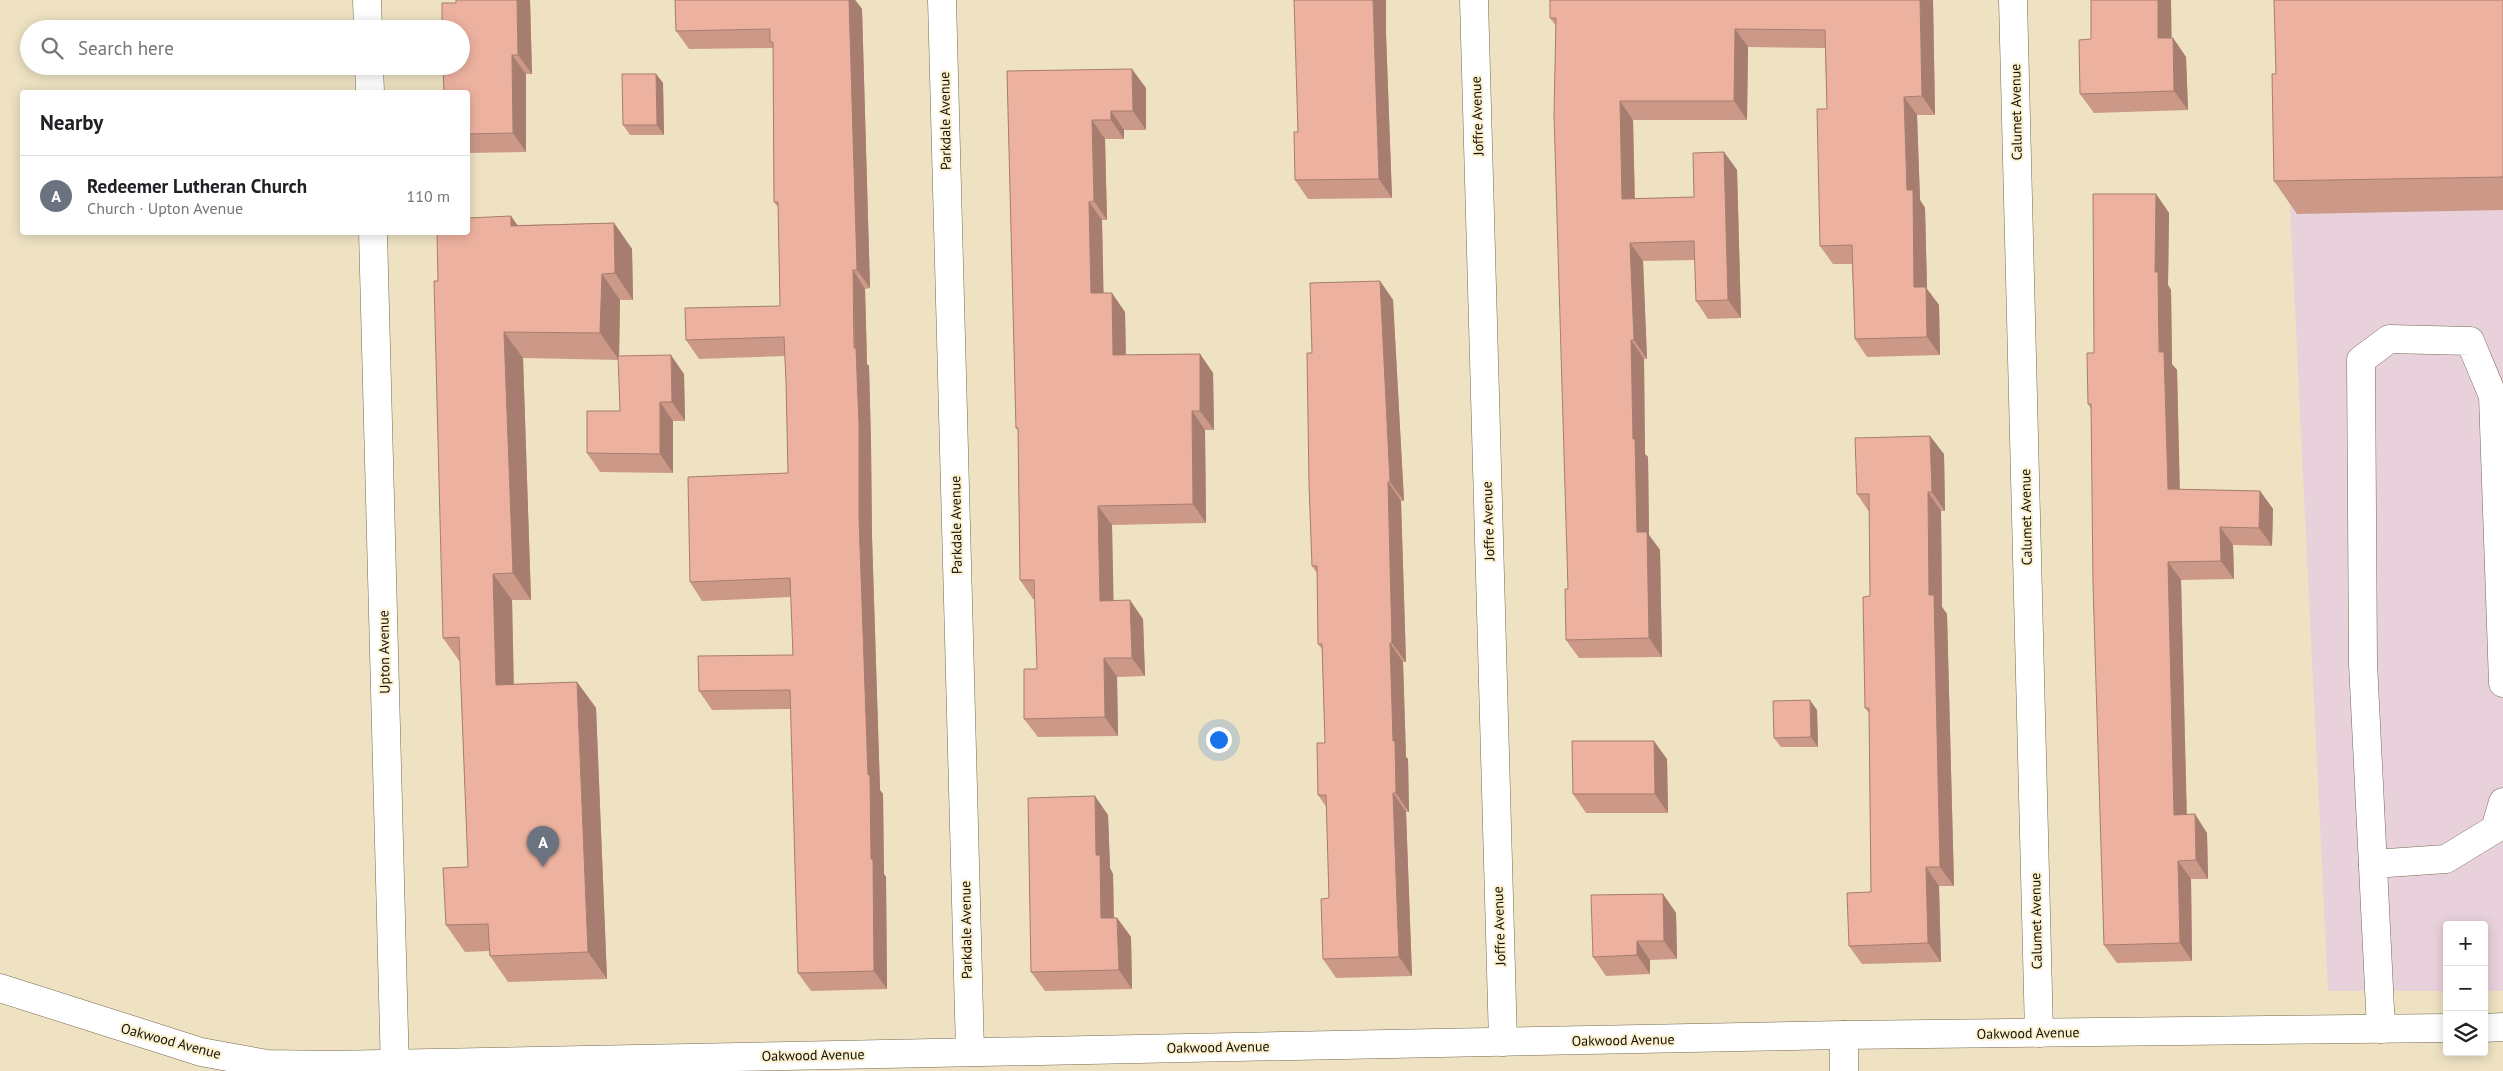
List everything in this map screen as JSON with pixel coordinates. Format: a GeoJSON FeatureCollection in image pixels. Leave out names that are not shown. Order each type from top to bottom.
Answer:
{"type":"FeatureCollection","features":[{"type":"Feature","properties":{"kind":"street"},"geometry":{"type":"LineString","coordinates":[[367,0],[368,20]]}},
{"type":"Feature","properties":{"kind":"street","name":"Parkdale Avenue"},"geometry":{"type":"LineString","coordinates":[[942,0],[970,1051]]}},
{"type":"Feature","properties":{"kind":"street","name":"Joffre Avenue"},"geometry":{"type":"LineString","coordinates":[[1474,0],[1502,1042]]}},
{"type":"Feature","properties":{"kind":"street","name":"Calumet Avenue"},"geometry":{"type":"LineString","coordinates":[[2013,0],[2039,1033]]}},
{"type":"Feature","properties":{"kind":"street"},"geometry":{"type":"LineString","coordinates":[[369,75],[370,90]]}},
{"type":"Feature","properties":{"kind":"street","name":"Upton Avenue"},"geometry":{"type":"LineString","coordinates":[[373,235],[395,1068]]}},
{"type":"Feature","properties":{"kind":"street"},"geometry":{"type":"LineString","coordinates":[[2381,1029],[2363,663],[2361,360],[2389,339],[2470,341],[2492,396],[2503,683]]}},
{"type":"Feature","properties":{"kind":"street"},"geometry":{"type":"LineString","coordinates":[[2373,864],[2446,860],[2495,829],[2503,802]]}},
{"type":"Feature","properties":{"kind":"street","name":"Oakwood Avenue"},"geometry":{"type":"LineString","coordinates":[[0,988],[201,1052],[267,1064],[395,1068],[970,1051],[1844,1035],[2443,1028]]}},
{"type":"Feature","properties":{"kind":"street"},"geometry":{"type":"LineString","coordinates":[[2488,1028],[2503,1027]]}},
{"type":"Feature","properties":{"kind":"street"},"geometry":{"type":"LineString","coordinates":[[1844,1035],[1844,1071]]}},
{"type":"Feature","properties":{"kind":"shaded area"},"geometry":{"type":"Polygon","coordinates":[[[2280,0],[2503,0],[2503,991],[2488,991],[2488,921],[2443,921],[2443,991],[2328,991],[2280,0]]]}},
{"type":"Feature","properties":{"kind":"building"},"geometry":{"type":"Polygon","coordinates":[[[456,0],[517,0],[518,55],[512,55],[513,133],[470,134],[470,90],[444,90],[443,75],[470,75],[470,20],[442,20],[442,3],[456,3],[456,0]]]}},
{"type":"Feature","properties":{"kind":"building"},"geometry":{"type":"Polygon","coordinates":[[[675,0],[849,0],[857,270],[853,270],[854,348],[856,348],[859,424],[859,518],[868,775],[870,775],[871,859],[873,859],[874,971],[798,973],[790,690],[699,691],[698,656],[793,655],[790,578],[690,582],[688,477],[788,473],[786,381],[784,337],[686,340],[685,308],[780,306],[778,202],[774,202],[773,42],[770,42],[770,29],[676,31],[675,0]]]}},
{"type":"Feature","properties":{"kind":"building"},"geometry":{"type":"Polygon","coordinates":[[[1294,0],[1373,0],[1379,179],[1295,180],[1294,132],[1298,132],[1294,0]]]}},
{"type":"Feature","properties":{"kind":"building"},"geometry":{"type":"Polygon","coordinates":[[[1550,0],[1920,0],[1922,96],[1904,97],[1907,190],[1913,190],[1914,287],[1926,287],[1927,337],[1855,339],[1852,245],[1820,246],[1817,109],[1827,109],[1825,30],[1735,29],[1734,101],[1620,101],[1622,199],[1694,197],[1693,153],[1724,152],[1728,300],[1696,301],[1694,241],[1630,243],[1634,340],[1631,340],[1633,439],[1635,439],[1637,532],[1647,532],[1649,638],[1566,640],[1565,589],[1568,589],[1554,115],[1556,18],[1550,18],[1550,0]]]}},
{"type":"Feature","properties":{"kind":"building"},"geometry":{"type":"Polygon","coordinates":[[[2091,0],[2158,0],[2158,38],[2173,38],[2174,91],[2080,94],[2079,40],[2091,39],[2091,0]]]}},
{"type":"Feature","properties":{"kind":"building"},"geometry":{"type":"Polygon","coordinates":[[[2274,0],[2503,0],[2503,177],[2274,181],[2272,74],[2276,74],[2274,0]]]}},
{"type":"Feature","properties":{"kind":"building"},"geometry":{"type":"Polygon","coordinates":[[[1132,69],[1133,111],[1111,111],[1111,120],[1092,120],[1094,201],[1089,202],[1091,293],[1112,293],[1113,355],[1200,354],[1200,411],[1192,411],[1193,504],[1098,506],[1100,601],[1130,600],[1132,658],[1104,658],[1105,717],[1024,719],[1024,669],[1037,669],[1034,580],[1020,580],[1018,428],[1016,428],[1007,71],[1132,69]]]}},
{"type":"Feature","properties":{"kind":"building"},"geometry":{"type":"Polygon","coordinates":[[[622,74],[656,74],[657,125],[623,125],[622,74]]]}},
{"type":"Feature","properties":{"kind":"building"},"geometry":{"type":"Polygon","coordinates":[[[2093,194],[2156,194],[2155,272],[2158,272],[2159,352],[2164,352],[2168,489],[2260,491],[2259,528],[2220,527],[2221,561],[2168,562],[2174,815],[2195,814],[2196,860],[2178,861],[2180,943],[2104,945],[2093,584],[2091,404],[2088,404],[2087,353],[2094,353],[2093,194]]]}},
{"type":"Feature","properties":{"kind":"building"},"geometry":{"type":"Polygon","coordinates":[[[511,216],[511,226],[614,223],[615,273],[602,274],[600,333],[504,332],[513,573],[493,574],[496,685],[577,682],[588,952],[490,956],[488,924],[446,925],[443,868],[468,867],[459,637],[443,638],[434,281],[438,281],[437,235],[470,235],[470,218],[511,216]]]}},
{"type":"Feature","properties":{"kind":"building"},"geometry":{"type":"Polygon","coordinates":[[[1380,281],[1390,482],[1388,482],[1392,643],[1390,643],[1393,741],[1395,741],[1396,793],[1393,793],[1399,957],[1323,959],[1321,899],[1329,898],[1326,795],[1318,795],[1317,743],[1325,743],[1322,644],[1318,644],[1317,566],[1312,566],[1309,484],[1307,353],[1312,353],[1310,283],[1380,281]]]}},
{"type":"Feature","properties":{"kind":"building"},"geometry":{"type":"Polygon","coordinates":[[[671,355],[672,402],[660,402],[660,454],[587,453],[587,411],[620,411],[618,356],[671,355]]]}},
{"type":"Feature","properties":{"kind":"building"},"geometry":{"type":"Polygon","coordinates":[[[1930,436],[1932,492],[1928,492],[1929,595],[1934,595],[1940,867],[1926,867],[1928,943],[1849,946],[1847,893],[1871,892],[1869,708],[1865,708],[1863,597],[1870,596],[1869,494],[1857,494],[1855,438],[1930,436]]]}},
{"type":"Feature","properties":{"kind":"building"},"geometry":{"type":"Polygon","coordinates":[[[1810,700],[1811,737],[1774,738],[1773,701],[1810,700]]]}},
{"type":"Feature","properties":{"kind":"building"},"geometry":{"type":"Polygon","coordinates":[[[1572,741],[1654,741],[1655,794],[1573,794],[1572,741]]]}},
{"type":"Feature","properties":{"kind":"building"},"geometry":{"type":"Polygon","coordinates":[[[1095,796],[1096,855],[1100,855],[1101,918],[1117,918],[1119,970],[1031,972],[1028,798],[1095,796]]]}},
{"type":"Feature","properties":{"kind":"building"},"geometry":{"type":"Polygon","coordinates":[[[1663,894],[1664,941],[1637,941],[1637,955],[1593,957],[1591,895],[1663,894]]]}},
{"type":"Feature","properties":{"kind":"place","name":"Redeemer Lutheran Church"},"geometry":{"type":"Point","coordinates":[543,867]}}]}
